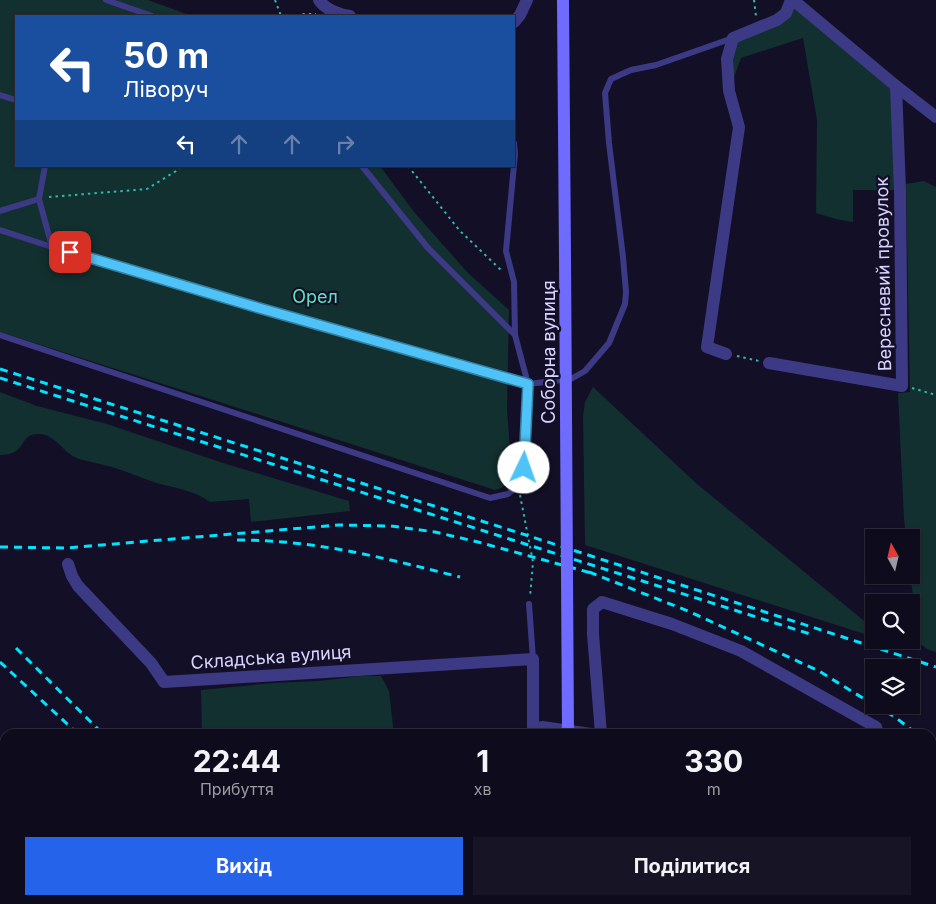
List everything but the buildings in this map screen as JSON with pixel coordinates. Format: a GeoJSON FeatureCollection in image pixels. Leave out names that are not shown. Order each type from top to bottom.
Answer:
{"type":"FeatureCollection","features":[{"type":"Feature","properties":{"kind":"main road","name":"Соборна вулиця"},"geometry":{"type":"LineString","coordinates":[[562,0],[568,729]]}},
{"type":"Feature","properties":{"kind":"street"},"geometry":{"type":"LineString","coordinates":[[318,0],[323,6],[344,15]]}},
{"type":"Feature","properties":{"kind":"street"},"geometry":{"type":"LineString","coordinates":[[515,21],[527,0]]}},
{"type":"Feature","properties":{"kind":"street"},"geometry":{"type":"LineString","coordinates":[[726,354],[707,347],[739,127],[729,83],[727,59],[733,38],[777,20],[790,7],[792,0],[936,117]]}},
{"type":"Feature","properties":{"kind":"street","name":"Вересневий провулок"},"geometry":{"type":"LineString","coordinates":[[769,363],[902,386],[900,190],[896,86]]}},
{"type":"Feature","properties":{"kind":"street","name":"Складська вулиця"},"geometry":{"type":"LineString","coordinates":[[68,564],[78,586],[152,663],[164,682],[533,658]]}},
{"type":"Feature","properties":{"kind":"street"},"geometry":{"type":"LineString","coordinates":[[601,729],[593,634],[593,609],[602,602],[672,624],[741,650],[877,729]]}},
{"type":"Feature","properties":{"kind":"street"},"geometry":{"type":"LineString","coordinates":[[533,658],[533,729],[550,729]]}},
{"type":"Feature","properties":{"kind":"lane"},"geometry":{"type":"LineString","coordinates":[[106,0],[149,15]]}},
{"type":"Feature","properties":{"kind":"lane"},"geometry":{"type":"LineString","coordinates":[[0,230],[259,308],[528,384],[571,379],[585,371],[609,343],[625,304],[626,292],[623,258],[605,93],[611,79],[631,70],[656,65],[733,38]]}},
{"type":"Feature","properties":{"kind":"lane"},"geometry":{"type":"LineString","coordinates":[[0,95],[15,100]]}},
{"type":"Feature","properties":{"kind":"lane"},"geometry":{"type":"LineString","coordinates":[[45,167],[39,198],[52,247]]}},
{"type":"Feature","properties":{"kind":"lane"},"geometry":{"type":"LineString","coordinates":[[363,167],[428,248],[515,335]]}},
{"type":"Feature","properties":{"kind":"lane"},"geometry":{"type":"LineString","coordinates":[[0,335],[490,498],[508,494],[518,486],[524,468],[528,384],[515,335],[514,282],[506,251],[514,167]]}},
{"type":"Feature","properties":{"kind":"lane"},"geometry":{"type":"LineString","coordinates":[[0,211],[39,198]]}},
{"type":"Feature","properties":{"kind":"lane"},"geometry":{"type":"LineString","coordinates":[[529,604],[533,658]]}},
{"type":"Feature","properties":{"kind":"path"},"geometry":{"type":"LineString","coordinates":[[275,0],[281,15]]}},
{"type":"Feature","properties":{"kind":"path"},"geometry":{"type":"LineString","coordinates":[[754,0],[756,28]]}},
{"type":"Feature","properties":{"kind":"path"},"geometry":{"type":"LineString","coordinates":[[39,198],[147,189],[179,167]]}},
{"type":"Feature","properties":{"kind":"path"},"geometry":{"type":"LineString","coordinates":[[409,167],[460,231],[514,282]]}},
{"type":"Feature","properties":{"kind":"path"},"geometry":{"type":"LineString","coordinates":[[726,354],[769,363]]}},
{"type":"Feature","properties":{"kind":"path"},"geometry":{"type":"LineString","coordinates":[[902,386],[936,395]]}},
{"type":"Feature","properties":{"kind":"path"},"geometry":{"type":"LineString","coordinates":[[518,486],[533,562],[529,604]]}},
{"type":"Feature","properties":{"kind":"green space","name":"Орел"},"geometry":{"type":"Polygon","coordinates":[[[0,0],[148,0],[189,15],[15,15],[15,167],[381,167],[414,212],[468,273],[509,310],[507,409],[512,477],[510,482],[495,490],[0,332],[0,0]]]}},
{"type":"Feature","properties":{"kind":"green space"},"geometry":{"type":"Polygon","coordinates":[[[791,0],[896,86],[900,190],[853,190],[853,222],[816,213],[817,120],[803,38],[741,58],[729,91],[733,38],[777,20],[791,0]]]}},
{"type":"Feature","properties":{"kind":"green space"},"geometry":{"type":"Polygon","coordinates":[[[924,181],[936,187],[936,652],[920,644],[920,594],[913,594],[911,584],[920,584],[920,529],[905,529],[904,519],[898,393],[910,392],[906,184],[924,181]]]}},
{"type":"Feature","properties":{"kind":"green space"},"geometry":{"type":"Polygon","coordinates":[[[593,387],[697,484],[865,622],[865,634],[585,545],[583,416],[585,402],[593,387]]]}},
{"type":"Feature","properties":{"kind":"green space"},"geometry":{"type":"Polygon","coordinates":[[[0,392],[37,406],[107,424],[220,462],[349,501],[350,511],[251,522],[249,499],[210,502],[186,490],[79,459],[54,440],[44,435],[31,435],[15,452],[0,455],[0,392]]]}},
{"type":"Feature","properties":{"kind":"green space"},"geometry":{"type":"Polygon","coordinates":[[[361,676],[381,676],[389,691],[393,729],[202,729],[201,690],[361,676]]]}},
{"type":"Feature","properties":{"kind":"railway"},"geometry":{"type":"LineString","coordinates":[[0,369],[936,667]]}},
{"type":"Feature","properties":{"kind":"railway"},"geometry":{"type":"LineString","coordinates":[[0,378],[810,634]]}},
{"type":"Feature","properties":{"kind":"railway"},"geometry":{"type":"LineString","coordinates":[[0,547],[66,548],[339,525],[391,526],[435,532],[478,542],[595,574]]}},
{"type":"Feature","properties":{"kind":"railway"},"geometry":{"type":"LineString","coordinates":[[237,540],[295,543],[350,551],[460,577]]}},
{"type":"Feature","properties":{"kind":"railway"},"geometry":{"type":"LineString","coordinates":[[589,572],[688,611],[819,671],[865,699]]}},
{"type":"Feature","properties":{"kind":"railway"},"geometry":{"type":"LineString","coordinates":[[16,648],[98,729]]}},
{"type":"Feature","properties":{"kind":"railway"},"geometry":{"type":"LineString","coordinates":[[0,662],[73,729]]}},
{"type":"Feature","properties":{"kind":"railway"},"geometry":{"type":"LineString","coordinates":[[890,714],[911,729]]}},
{"type":"Feature","properties":{"kind":"route"},"geometry":{"type":"LineString","coordinates":[[70,252],[528,384],[524,468]]}}]}
